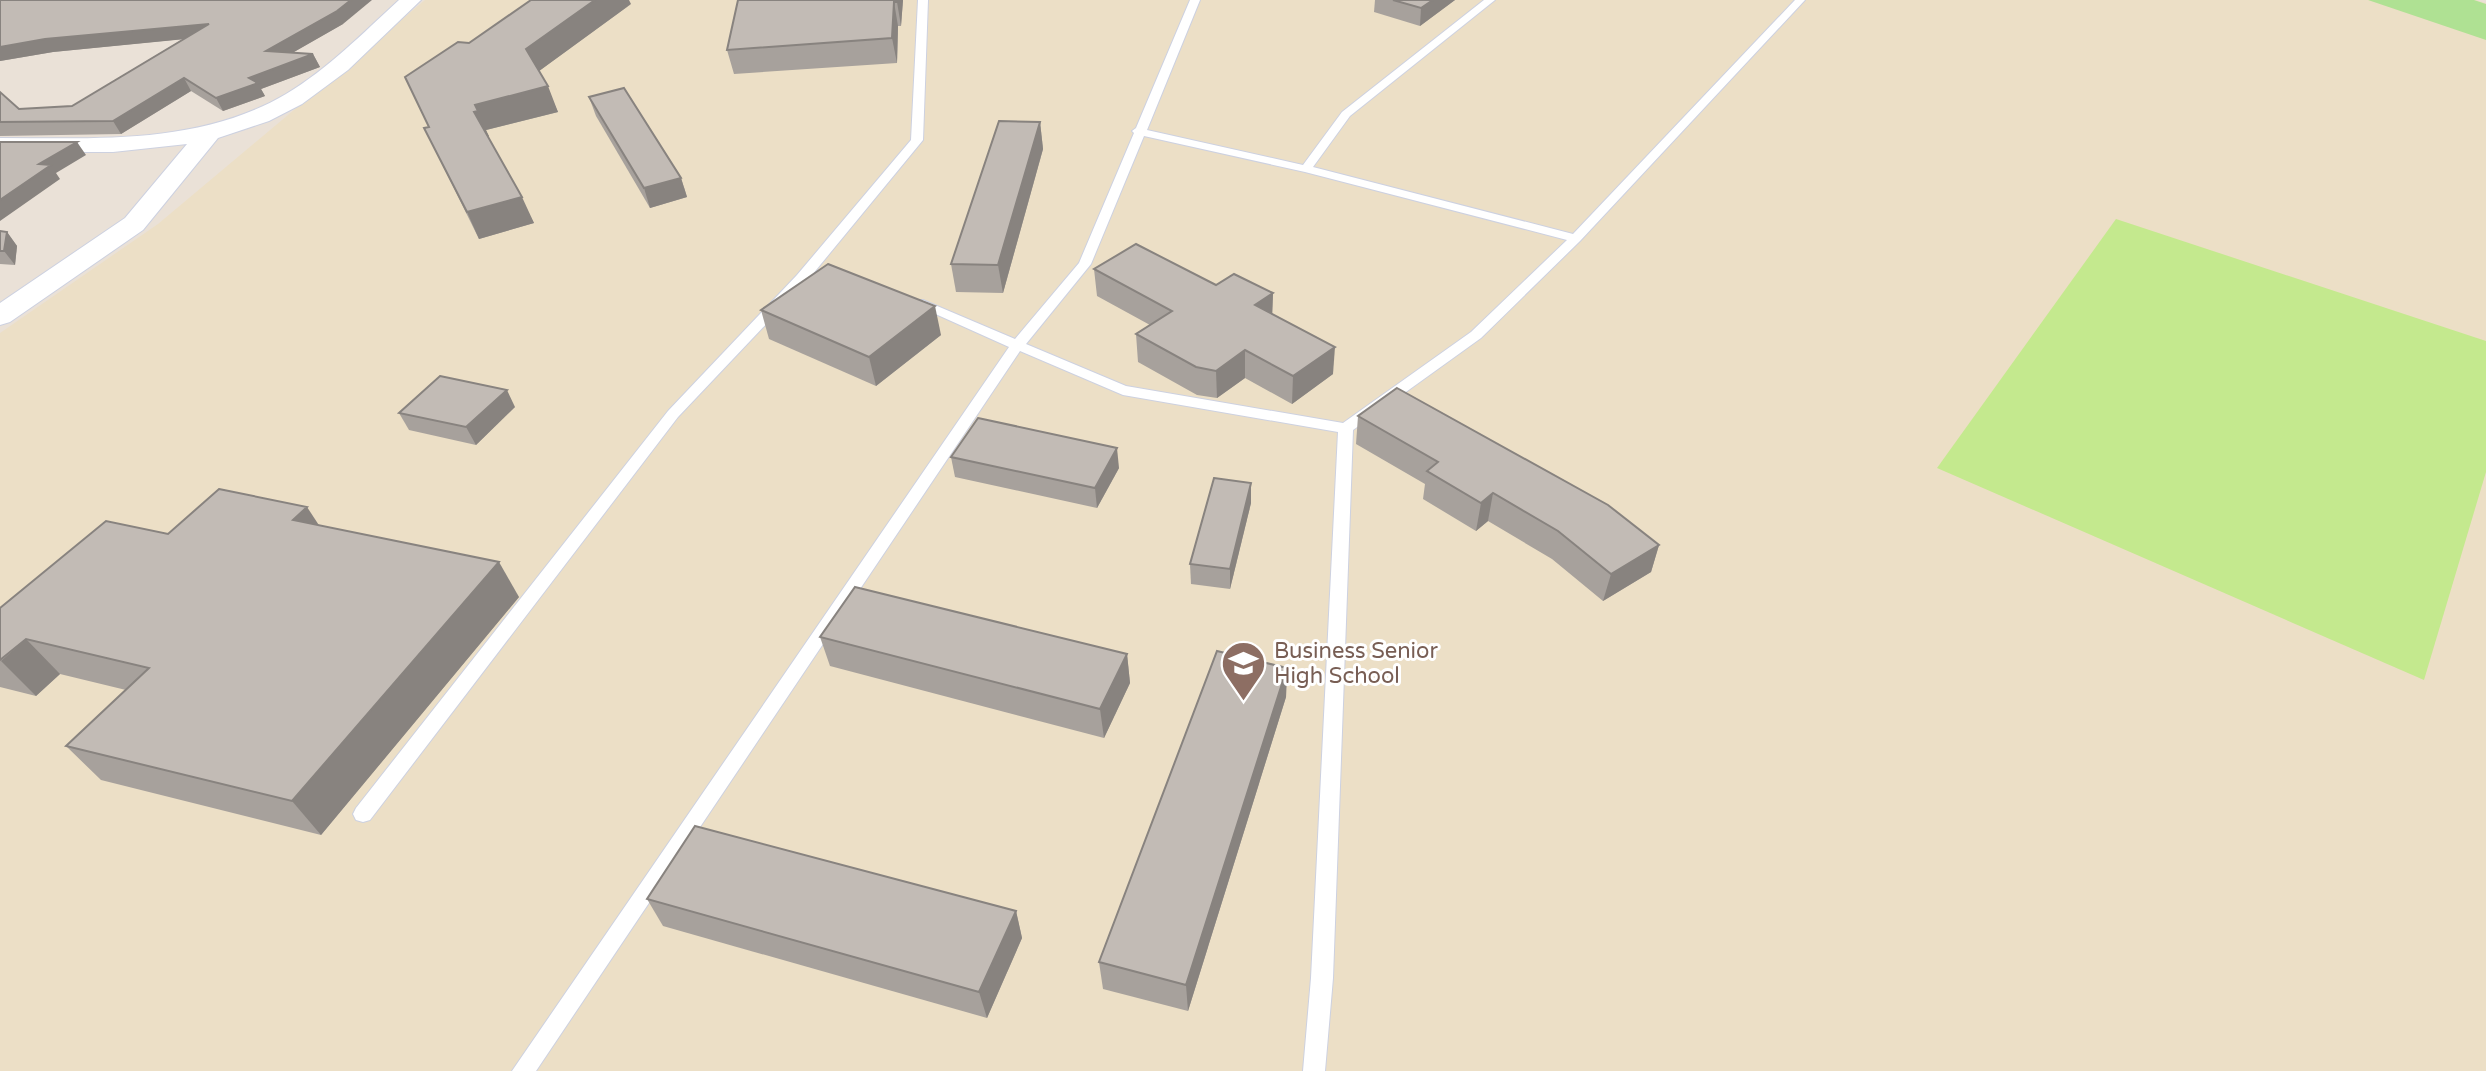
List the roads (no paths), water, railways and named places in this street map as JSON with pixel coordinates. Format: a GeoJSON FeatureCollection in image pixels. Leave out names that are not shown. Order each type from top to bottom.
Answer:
{"type":"FeatureCollection","features":[{"type":"Feature","properties":{"kind":"street"},"geometry":{"type":"LineString","coordinates":[[0,145],[119,142],[209,134],[253,120],[293,99],[411,0]]}},
{"type":"Feature","properties":{"kind":"street"},"geometry":{"type":"LineString","coordinates":[[0,316],[134,224],[209,134]]}},
{"type":"Feature","properties":{"kind":"lane"},"geometry":{"type":"LineString","coordinates":[[363,814],[673,414],[809,279],[917,140],[923,0]]}},
{"type":"Feature","properties":{"kind":"lane"},"geometry":{"type":"LineString","coordinates":[[523,1071],[1017,345],[1085,264],[1195,0]]}},
{"type":"Feature","properties":{"kind":"lane"},"geometry":{"type":"LineString","coordinates":[[1306,169],[1346,114],[1490,0]]}},
{"type":"Feature","properties":{"kind":"lane"},"geometry":{"type":"LineString","coordinates":[[900,295],[1123,390],[1346,428],[1476,335],[1576,238],[1800,0]]}},
{"type":"Feature","properties":{"kind":"lane"},"geometry":{"type":"LineString","coordinates":[[1138,131],[1306,169],[1576,238]]}},
{"type":"Feature","properties":{"kind":"lane"},"geometry":{"type":"LineString","coordinates":[[1314,1071],[1322,978],[1346,428]]}},
{"type":"Feature","properties":{"kind":"place","name":"Business Senior High School"},"geometry":{"type":"Point","coordinates":[1243,702]}}]}
